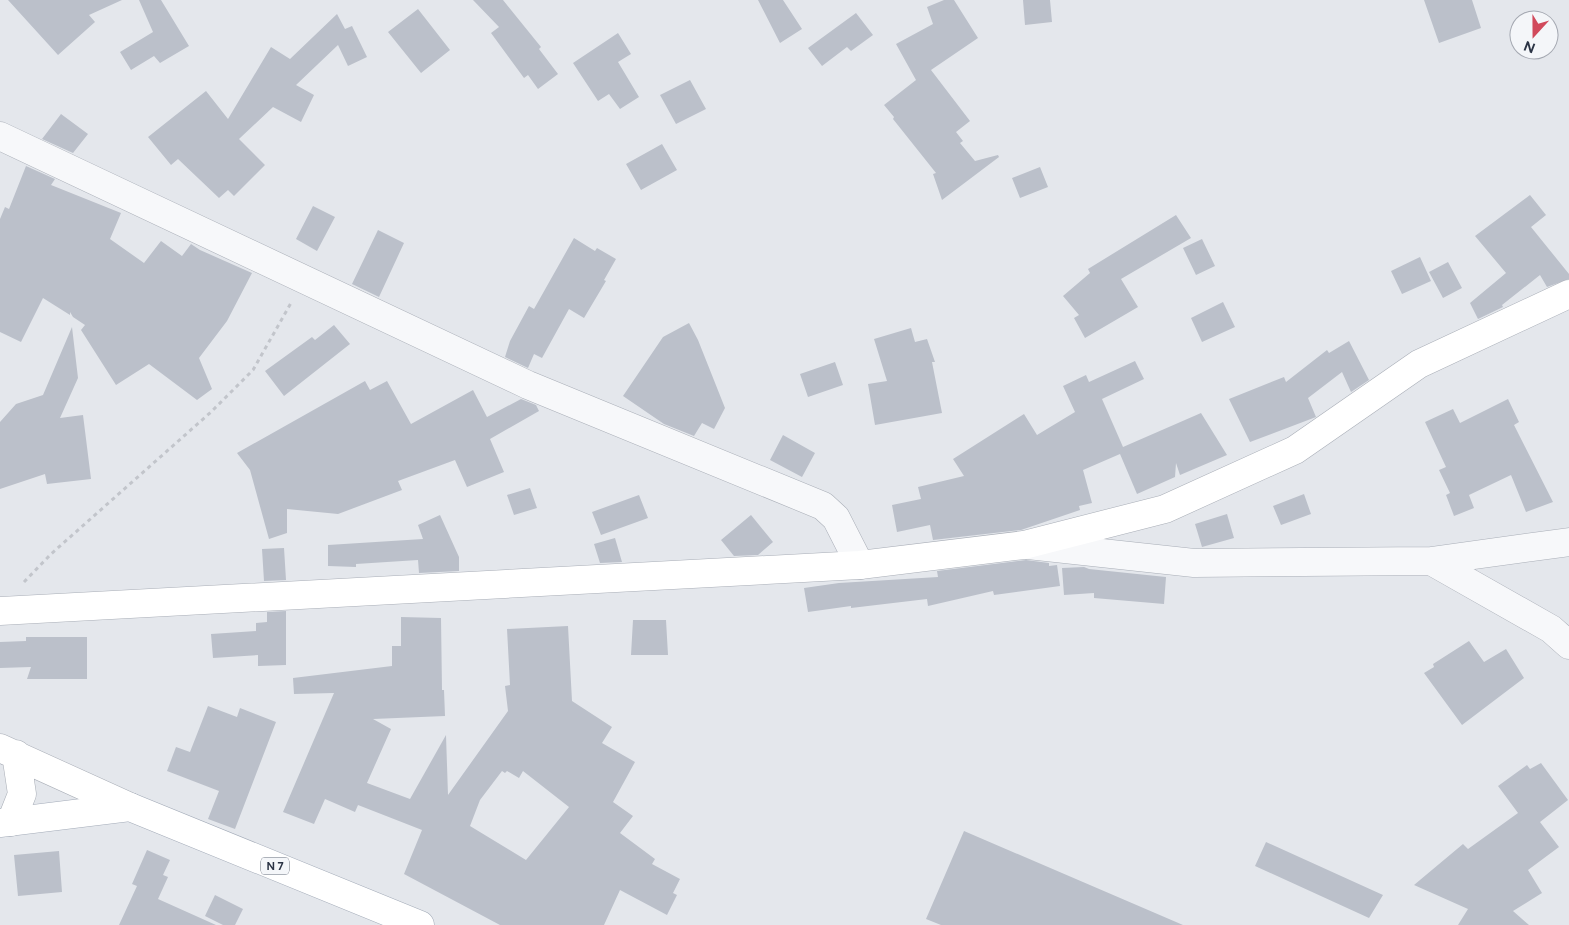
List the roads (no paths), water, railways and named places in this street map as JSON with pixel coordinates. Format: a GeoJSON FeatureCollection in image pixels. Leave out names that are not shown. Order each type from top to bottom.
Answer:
{"type":"FeatureCollection","features":[{"type":"Feature","properties":{"kind":"street"},"geometry":{"type":"LineString","coordinates":[[0,136],[528,385],[823,506],[836,518],[860,565]]}},
{"type":"Feature","properties":{"kind":"street"},"geometry":{"type":"LineString","coordinates":[[0,611],[860,565],[1024,545],[1165,508],[1295,450],[1419,364],[1569,294]]}},
{"type":"Feature","properties":{"kind":"street"},"geometry":{"type":"LineString","coordinates":[[1024,545],[1194,562],[1430,562],[1569,542]]}},
{"type":"Feature","properties":{"kind":"street"},"geometry":{"type":"LineString","coordinates":[[1430,562],[1551,629],[1569,645]]}},
{"type":"Feature","properties":{"kind":"street"},"geometry":{"type":"LineString","coordinates":[[8,751],[130,808]]}},
{"type":"Feature","properties":{"kind":"street"},"geometry":{"type":"LineString","coordinates":[[6,823],[22,794],[8,751]]}},
{"type":"Feature","properties":{"kind":"street","name":"N 7"},"geometry":{"type":"LineString","coordinates":[[6,823],[130,808],[420,925]]}}]}
